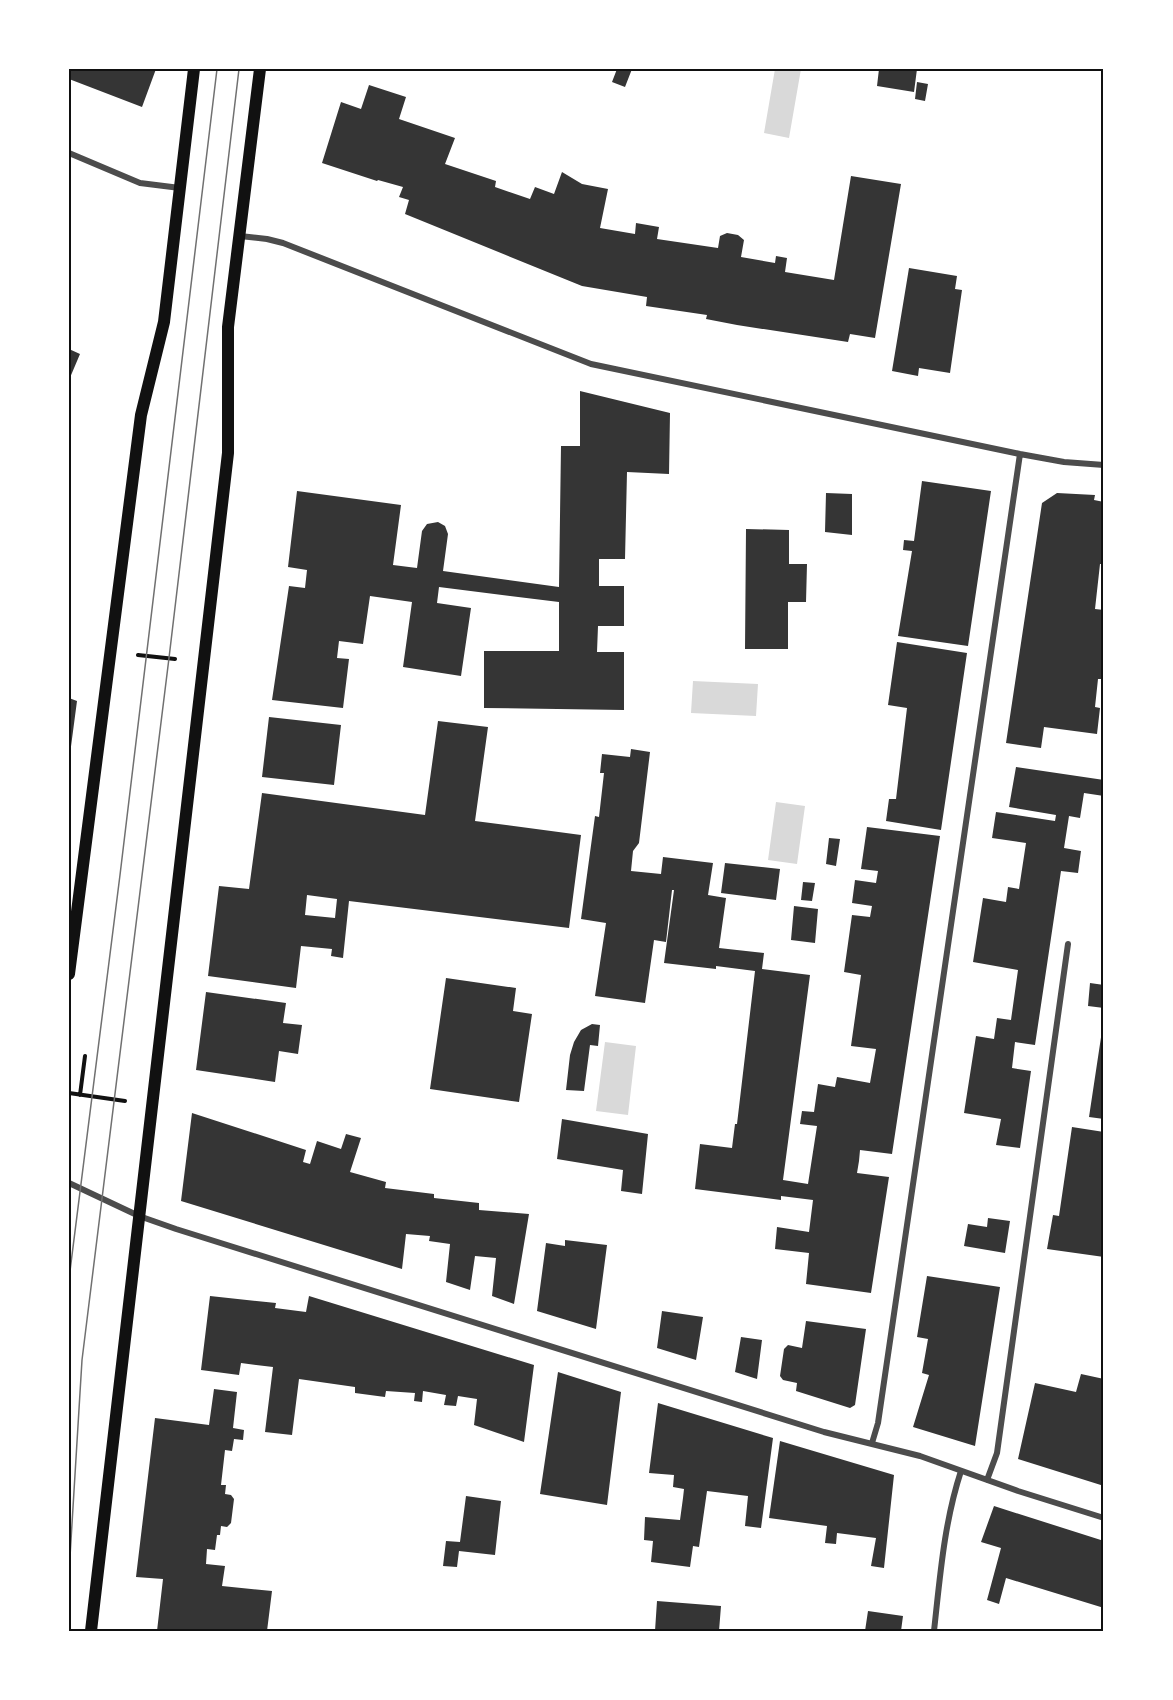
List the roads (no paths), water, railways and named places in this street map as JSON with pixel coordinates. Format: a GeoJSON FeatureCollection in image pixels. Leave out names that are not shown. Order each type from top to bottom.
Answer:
{"type":"FeatureCollection","features":[{"type":"Feature","properties":{"kind":"main road"},"geometry":{"type":"LineString","coordinates":[[69,974],[141,415],[164,322],[194,69]]}},
{"type":"Feature","properties":{"kind":"main road"},"geometry":{"type":"LineString","coordinates":[[91,1631],[228,453],[228,327],[260,69]]}},
{"type":"Feature","properties":{"kind":"street"},"geometry":{"type":"LineString","coordinates":[[69,153],[140,183],[180,188]]}},
{"type":"Feature","properties":{"kind":"street"},"geometry":{"type":"LineString","coordinates":[[240,236],[283,243],[591,364],[1020,454],[1064,462],[1104,465]]}},
{"type":"Feature","properties":{"kind":"street"},"geometry":{"type":"LineString","coordinates":[[872,1443],[878,1423],[1020,454]]}},
{"type":"Feature","properties":{"kind":"street"},"geometry":{"type":"LineString","coordinates":[[987,1480],[997,1453],[1068,944]]}},
{"type":"Feature","properties":{"kind":"street"},"geometry":{"type":"LineString","coordinates":[[69,1183],[138,1216],[801,1425],[920,1456],[961,1472],[1104,1518]]}},
{"type":"Feature","properties":{"kind":"street"},"geometry":{"type":"LineString","coordinates":[[934,1631],[945,1536],[961,1472]]}},
{"type":"Feature","properties":{"kind":"tram line"},"geometry":{"type":"LineString","coordinates":[[69,1279],[217,69]]}},
{"type":"Feature","properties":{"kind":"tram line"},"geometry":{"type":"LineString","coordinates":[[69,1573],[82,1360],[239,69]]}}]}
